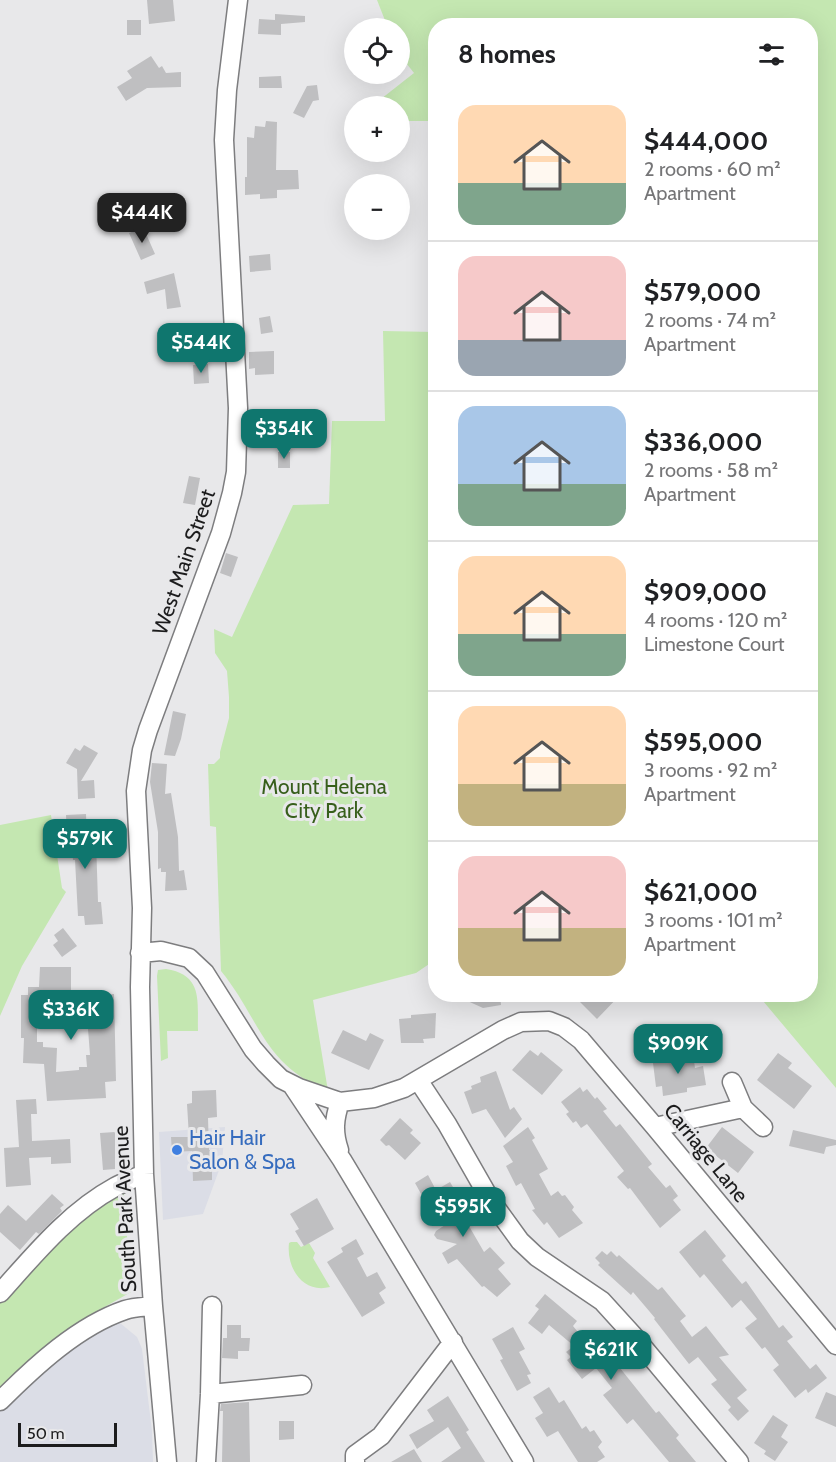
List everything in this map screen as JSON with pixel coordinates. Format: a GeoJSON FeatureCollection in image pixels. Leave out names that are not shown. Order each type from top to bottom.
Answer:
{"type":"FeatureCollection","features":[{"type":"Feature","properties":{"kind":"street","name":"West Main Street"},"geometry":{"type":"LineString","coordinates":[[140,953],[142,908],[136,791],[142,750],[221,533],[236,472],[238,408],[224,140],[227,90],[238,0]]}},
{"type":"Feature","properties":{"kind":"street","name":"Carriage Lane"},"geometry":{"type":"LineString","coordinates":[[140,953],[161,951],[189,958],[206,973],[253,1048],[266,1064],[281,1078],[292,1084],[316,1095],[340,1102],[374,1098],[404,1088],[503,1030],[521,1022],[549,1021],[564,1027],[581,1040],[656,1127],[836,1345]]}},
{"type":"Feature","properties":{"kind":"street","name":"South Park Avenue"},"geometry":{"type":"LineString","coordinates":[[140,953],[144,1174],[167,1462]]}},
{"type":"Feature","properties":{"kind":"street"},"geometry":{"type":"LineString","coordinates":[[418,1080],[447,1124],[491,1202],[519,1241],[537,1257],[589,1290],[602,1301],[739,1462]]}},
{"type":"Feature","properties":{"kind":"street"},"geometry":{"type":"LineString","coordinates":[[732,1082],[743,1108],[763,1127]]}},
{"type":"Feature","properties":{"kind":"street"},"geometry":{"type":"LineString","coordinates":[[292,1084],[342,1160],[524,1462]]}},
{"type":"Feature","properties":{"kind":"street"},"geometry":{"type":"LineString","coordinates":[[340,1102],[334,1117],[334,1129],[342,1160]]}},
{"type":"Feature","properties":{"kind":"street"},"geometry":{"type":"LineString","coordinates":[[656,1127],[743,1108]]}},
{"type":"Feature","properties":{"kind":"street"},"geometry":{"type":"LineString","coordinates":[[0,1293],[40,1248],[78,1213],[114,1187],[144,1174]]}},
{"type":"Feature","properties":{"kind":"street"},"geometry":{"type":"LineString","coordinates":[[0,1401],[26,1375],[92,1324],[127,1309],[153,1306]]}},
{"type":"Feature","properties":{"kind":"street"},"geometry":{"type":"LineString","coordinates":[[206,1462],[212,1306]]}},
{"type":"Feature","properties":{"kind":"street"},"geometry":{"type":"LineString","coordinates":[[355,1458],[381,1436],[453,1342]]}},
{"type":"Feature","properties":{"kind":"street"},"geometry":{"type":"LineString","coordinates":[[210,1394],[302,1385]]}},
{"type":"Feature","properties":{"kind":"shaded area"},"geometry":{"type":"Polygon","coordinates":[[[225,1127],[222,1162],[203,1214],[163,1220],[159,1132],[225,1127]]]}},
{"type":"Feature","properties":{"kind":"shaded area"},"geometry":{"type":"Polygon","coordinates":[[[120,1323],[137,1337],[142,1349],[152,1431],[153,1462],[0,1462],[0,1411],[30,1381],[104,1325],[120,1323]]]}},
{"type":"Feature","properties":{"kind":"green space"},"geometry":{"type":"Polygon","coordinates":[[[377,0],[836,0],[836,1088],[764,1002],[818,1002],[818,18],[428,18],[428,121],[410,121],[410,96],[385,96],[400,84],[410,84],[410,76],[414,73],[410,68],[410,18],[384,18],[377,0]]]}},
{"type":"Feature","properties":{"kind":"green space","name":"Mount Helena City Park"},"geometry":{"type":"Polygon","coordinates":[[[383,331],[428,332],[428,965],[416,973],[313,1000],[328,1091],[289,1068],[276,1054],[221,971],[216,827],[210,826],[208,764],[214,764],[220,758],[229,718],[229,697],[227,671],[215,653],[214,629],[232,637],[293,505],[329,504],[332,421],[385,421],[383,331]]]}},
{"type":"Feature","properties":{"kind":"green space"},"geometry":{"type":"Polygon","coordinates":[[[51,815],[62,888],[66,892],[22,966],[0,1016],[0,825],[51,815]]]}},
{"type":"Feature","properties":{"kind":"green space"},"geometry":{"type":"Polygon","coordinates":[[[166,969],[187,977],[193,984],[197,1000],[198,1031],[167,1031],[168,1058],[161,1061],[157,976],[158,970],[166,969]]]}},
{"type":"Feature","properties":{"kind":"green space"},"geometry":{"type":"Polygon","coordinates":[[[116,1192],[124,1194],[131,1292],[87,1317],[53,1343],[0,1390],[0,1302],[44,1251],[116,1192]]]}},
{"type":"Feature","properties":{"kind":"green space"},"geometry":{"type":"Polygon","coordinates":[[[297,1242],[301,1247],[309,1243],[315,1253],[313,1258],[330,1287],[312,1287],[298,1277],[290,1261],[289,1243],[297,1242]]]}},
{"type":"Feature","properties":{"kind":"building"},"geometry":{"type":"Polygon","coordinates":[[[147,0],[173,0],[175,21],[149,24],[147,0]]]}},
{"type":"Feature","properties":{"kind":"building"},"geometry":{"type":"Polygon","coordinates":[[[275,14],[305,16],[305,22],[281,24],[281,35],[258,34],[259,19],[275,20],[275,14]]]}},
{"type":"Feature","properties":{"kind":"building"},"geometry":{"type":"Polygon","coordinates":[[[127,20],[141,20],[141,35],[127,35],[127,20]]]}},
{"type":"Feature","properties":{"kind":"building"},"geometry":{"type":"Polygon","coordinates":[[[151,56],[159,68],[162,66],[166,73],[181,72],[181,87],[147,88],[126,101],[117,87],[132,78],[127,71],[151,56]]]}},
{"type":"Feature","properties":{"kind":"building"},"geometry":{"type":"Polygon","coordinates":[[[281,76],[282,88],[259,88],[259,77],[281,76]]]}},
{"type":"Feature","properties":{"kind":"building"},"geometry":{"type":"Polygon","coordinates":[[[317,85],[319,100],[313,101],[304,118],[293,113],[307,86],[317,85]]]}},
{"type":"Feature","properties":{"kind":"building"},"geometry":{"type":"Polygon","coordinates":[[[266,121],[277,122],[276,170],[298,170],[299,189],[277,190],[277,198],[260,199],[260,194],[245,195],[247,137],[254,138],[255,126],[265,127],[266,121]]]}},
{"type":"Feature","properties":{"kind":"building"},"geometry":{"type":"Polygon","coordinates":[[[143,227],[155,254],[141,260],[129,233],[143,227]]]}},
{"type":"Feature","properties":{"kind":"building"},"geometry":{"type":"Polygon","coordinates":[[[270,254],[271,270],[250,272],[249,256],[270,254]]]}},
{"type":"Feature","properties":{"kind":"building"},"geometry":{"type":"Polygon","coordinates":[[[174,273],[181,307],[167,309],[165,289],[147,294],[144,282],[174,273]]]}},
{"type":"Feature","properties":{"kind":"building"},"geometry":{"type":"Polygon","coordinates":[[[270,316],[273,332],[261,334],[259,318],[270,316]]]}},
{"type":"Feature","properties":{"kind":"building"},"geometry":{"type":"Polygon","coordinates":[[[274,351],[274,374],[255,375],[255,368],[249,369],[249,352],[274,351]]]}},
{"type":"Feature","properties":{"kind":"building"},"geometry":{"type":"Polygon","coordinates":[[[208,364],[209,383],[194,384],[193,365],[208,364]]]}},
{"type":"Feature","properties":{"kind":"building"},"geometry":{"type":"Polygon","coordinates":[[[285,412],[286,427],[279,428],[279,442],[256,442],[256,413],[285,412]]]}},
{"type":"Feature","properties":{"kind":"building"},"geometry":{"type":"Polygon","coordinates":[[[278,452],[290,452],[290,468],[278,468],[278,452]]]}},
{"type":"Feature","properties":{"kind":"building"},"geometry":{"type":"Polygon","coordinates":[[[189,476],[200,478],[195,505],[183,503],[189,476]]]}},
{"type":"Feature","properties":{"kind":"building"},"geometry":{"type":"Polygon","coordinates":[[[226,553],[238,557],[231,577],[220,573],[226,553]]]}},
{"type":"Feature","properties":{"kind":"building"},"geometry":{"type":"Polygon","coordinates":[[[173,711],[186,714],[175,756],[164,755],[173,711]]]}},
{"type":"Feature","properties":{"kind":"building"},"geometry":{"type":"Polygon","coordinates":[[[84,745],[98,753],[81,781],[94,780],[95,798],[78,799],[77,769],[66,763],[75,748],[80,751],[84,745]]]}},
{"type":"Feature","properties":{"kind":"building"},"geometry":{"type":"Polygon","coordinates":[[[152,763],[167,764],[165,794],[171,793],[178,837],[179,871],[184,870],[187,890],[165,891],[166,872],[161,872],[161,868],[158,869],[158,832],[150,782],[152,763]]]}},
{"type":"Feature","properties":{"kind":"building"},"geometry":{"type":"Polygon","coordinates":[[[86,814],[87,841],[96,840],[98,902],[101,902],[103,924],[85,925],[84,916],[78,916],[75,860],[73,860],[71,836],[67,837],[66,815],[86,814]]]}},
{"type":"Feature","properties":{"kind":"building"},"geometry":{"type":"Polygon","coordinates":[[[63,928],[77,946],[62,957],[53,945],[58,941],[54,935],[63,928]]]}},
{"type":"Feature","properties":{"kind":"building"},"geometry":{"type":"Polygon","coordinates":[[[40,967],[71,967],[71,990],[48,990],[48,1007],[43,1007],[43,1012],[37,1012],[37,1042],[43,1042],[43,1047],[57,1048],[56,1072],[87,1067],[86,1055],[90,1055],[87,1016],[78,1017],[77,1004],[95,1003],[95,995],[114,994],[116,1081],[105,1082],[106,1098],[47,1101],[44,1064],[23,1063],[21,995],[28,995],[28,987],[39,987],[40,967]]]}},
{"type":"Feature","properties":{"kind":"building"},"geometry":{"type":"Polygon","coordinates":[[[470,1002],[501,1002],[501,1005],[483,1008],[470,1002]]]}},
{"type":"Feature","properties":{"kind":"building"},"geometry":{"type":"Polygon","coordinates":[[[580,1002],[613,1002],[597,1019],[580,1002]]]}},
{"type":"Feature","properties":{"kind":"building"},"geometry":{"type":"Polygon","coordinates":[[[436,1013],[435,1038],[423,1039],[424,1043],[401,1043],[399,1019],[411,1018],[411,1015],[436,1013]]]}},
{"type":"Feature","properties":{"kind":"building"},"geometry":{"type":"Polygon","coordinates":[[[343,1030],[366,1041],[370,1033],[384,1040],[369,1070],[331,1053],[343,1030]]]}},
{"type":"Feature","properties":{"kind":"building"},"geometry":{"type":"Polygon","coordinates":[[[530,1050],[538,1056],[541,1052],[563,1070],[542,1095],[512,1070],[530,1050]]]}},
{"type":"Feature","properties":{"kind":"building"},"geometry":{"type":"Polygon","coordinates":[[[778,1053],[792,1063],[788,1068],[812,1086],[794,1109],[757,1080],[778,1053]]]}},
{"type":"Feature","properties":{"kind":"building"},"geometry":{"type":"Polygon","coordinates":[[[693,1054],[695,1068],[703,1066],[706,1085],[687,1088],[687,1092],[663,1096],[662,1086],[656,1087],[653,1063],[693,1054]]]}},
{"type":"Feature","properties":{"kind":"building"},"geometry":{"type":"Polygon","coordinates":[[[496,1071],[510,1110],[514,1107],[522,1119],[505,1138],[486,1109],[472,1114],[464,1092],[481,1082],[480,1077],[496,1071]]]}},
{"type":"Feature","properties":{"kind":"building"},"geometry":{"type":"Polygon","coordinates":[[[580,1087],[583,1092],[587,1089],[595,1099],[597,1097],[607,1109],[603,1111],[616,1127],[620,1124],[652,1164],[648,1167],[666,1188],[670,1185],[678,1196],[673,1200],[681,1210],[660,1228],[630,1188],[628,1189],[617,1177],[624,1171],[587,1124],[581,1128],[576,1121],[573,1123],[566,1114],[569,1112],[561,1102],[580,1087]]]}},
{"type":"Feature","properties":{"kind":"building"},"geometry":{"type":"Polygon","coordinates":[[[216,1090],[217,1117],[208,1118],[209,1150],[212,1150],[212,1180],[193,1181],[192,1151],[172,1152],[171,1137],[189,1137],[187,1104],[192,1103],[192,1091],[216,1090]]]}},
{"type":"Feature","properties":{"kind":"building"},"geometry":{"type":"Polygon","coordinates":[[[36,1099],[37,1114],[31,1114],[32,1141],[70,1139],[71,1163],[51,1164],[51,1157],[29,1158],[31,1185],[6,1187],[4,1148],[19,1147],[16,1100],[36,1099]]]}},
{"type":"Feature","properties":{"kind":"building"},"geometry":{"type":"Polygon","coordinates":[[[400,1118],[413,1130],[410,1133],[421,1143],[405,1160],[380,1140],[400,1118]]]}},
{"type":"Feature","properties":{"kind":"building"},"geometry":{"type":"Polygon","coordinates":[[[528,1127],[535,1138],[532,1140],[548,1169],[539,1174],[551,1196],[558,1191],[562,1196],[565,1195],[574,1207],[572,1210],[583,1223],[559,1238],[547,1222],[544,1225],[532,1210],[535,1209],[521,1183],[516,1186],[506,1166],[513,1162],[503,1146],[528,1127]]]}},
{"type":"Feature","properties":{"kind":"building"},"geometry":{"type":"Polygon","coordinates":[[[722,1127],[754,1152],[738,1173],[706,1148],[722,1127]]]}},
{"type":"Feature","properties":{"kind":"building"},"geometry":{"type":"Polygon","coordinates":[[[793,1130],[836,1140],[836,1145],[826,1147],[824,1154],[789,1146],[793,1130]]]}},
{"type":"Feature","properties":{"kind":"building"},"geometry":{"type":"Polygon","coordinates":[[[115,1132],[115,1169],[103,1170],[100,1133],[115,1132]]]}},
{"type":"Feature","properties":{"kind":"building"},"geometry":{"type":"Polygon","coordinates":[[[428,1175],[436,1190],[450,1182],[457,1194],[454,1196],[484,1252],[490,1247],[505,1263],[498,1269],[511,1284],[497,1297],[484,1286],[482,1287],[457,1259],[448,1264],[442,1253],[457,1244],[437,1239],[434,1235],[445,1225],[435,1207],[430,1210],[415,1183],[428,1175]]]}},
{"type":"Feature","properties":{"kind":"building"},"geometry":{"type":"Polygon","coordinates":[[[52,1194],[64,1205],[60,1208],[62,1211],[39,1234],[36,1232],[20,1250],[0,1232],[0,1214],[8,1205],[26,1221],[52,1194]]]}},
{"type":"Feature","properties":{"kind":"building"},"geometry":{"type":"Polygon","coordinates":[[[317,1198],[334,1229],[304,1246],[295,1231],[299,1229],[290,1214],[317,1198]]]}},
{"type":"Feature","properties":{"kind":"building"},"geometry":{"type":"Polygon","coordinates":[[[705,1230],[726,1256],[722,1260],[742,1284],[746,1281],[779,1328],[783,1325],[793,1337],[787,1341],[810,1369],[816,1364],[827,1378],[808,1393],[806,1389],[795,1398],[773,1370],[779,1365],[765,1347],[762,1349],[745,1328],[757,1319],[741,1300],[732,1308],[704,1274],[700,1278],[679,1252],[705,1230]]]}},
{"type":"Feature","properties":{"kind":"building"},"geometry":{"type":"Polygon","coordinates":[[[356,1239],[364,1254],[357,1258],[367,1277],[377,1272],[386,1288],[379,1293],[385,1303],[362,1317],[327,1262],[343,1252],[341,1248],[356,1239]]]}},
{"type":"Feature","properties":{"kind":"building"},"geometry":{"type":"Polygon","coordinates":[[[602,1251],[607,1255],[611,1251],[617,1257],[619,1255],[658,1290],[662,1287],[686,1316],[680,1321],[692,1337],[706,1326],[729,1355],[719,1357],[747,1390],[737,1398],[749,1411],[738,1421],[728,1410],[731,1407],[711,1384],[717,1380],[698,1357],[689,1364],[633,1292],[631,1295],[598,1265],[600,1263],[595,1258],[602,1251]]]}},
{"type":"Feature","properties":{"kind":"building"},"geometry":{"type":"Polygon","coordinates":[[[545,1294],[577,1321],[573,1326],[596,1354],[604,1348],[656,1413],[659,1411],[679,1435],[676,1438],[696,1462],[669,1462],[633,1419],[627,1424],[603,1395],[612,1388],[596,1368],[582,1379],[567,1360],[571,1357],[566,1352],[574,1346],[549,1325],[542,1334],[528,1323],[539,1309],[535,1306],[545,1294]]]}},
{"type":"Feature","properties":{"kind":"building"},"geometry":{"type":"Polygon","coordinates":[[[227,1325],[241,1325],[241,1338],[250,1338],[249,1351],[238,1351],[238,1359],[222,1358],[223,1338],[227,1338],[227,1325]]]}},
{"type":"Feature","properties":{"kind":"building"},"geometry":{"type":"Polygon","coordinates":[[[513,1327],[525,1349],[519,1352],[531,1374],[527,1375],[531,1383],[517,1391],[500,1360],[503,1359],[492,1339],[513,1327]]]}},
{"type":"Feature","properties":{"kind":"building"},"geometry":{"type":"Polygon","coordinates":[[[549,1387],[559,1403],[564,1400],[582,1429],[586,1426],[590,1432],[594,1430],[602,1442],[598,1447],[605,1457],[597,1462],[578,1462],[558,1431],[547,1437],[535,1418],[543,1413],[533,1397],[549,1387]]]}},
{"type":"Feature","properties":{"kind":"building"},"geometry":{"type":"Polygon","coordinates":[[[826,1392],[836,1396],[836,1427],[815,1418],[826,1392]]]}},
{"type":"Feature","properties":{"kind":"building"},"geometry":{"type":"Polygon","coordinates":[[[448,1396],[469,1430],[466,1432],[485,1462],[441,1462],[461,1448],[448,1427],[417,1449],[409,1435],[434,1421],[427,1410],[448,1396]]]}},
{"type":"Feature","properties":{"kind":"building"},"geometry":{"type":"Polygon","coordinates":[[[249,1402],[250,1462],[222,1462],[223,1411],[220,1411],[221,1404],[249,1402]]]}},
{"type":"Feature","properties":{"kind":"building"},"geometry":{"type":"Polygon","coordinates":[[[773,1415],[788,1425],[781,1437],[788,1442],[775,1461],[764,1454],[766,1451],[754,1443],[773,1415]]]}},
{"type":"Feature","properties":{"kind":"building"},"geometry":{"type":"Polygon","coordinates":[[[279,1421],[294,1421],[294,1439],[279,1440],[279,1421]]]}},
{"type":"Feature","properties":{"kind":"building"},"geometry":{"type":"Polygon","coordinates":[[[414,1449],[422,1462],[391,1462],[414,1449]]]}},
{"type":"Feature","properties":{"kind":"place","name":"Hair Hair Salon & Spa"},"geometry":{"type":"Point","coordinates":[177,1150]}}]}
